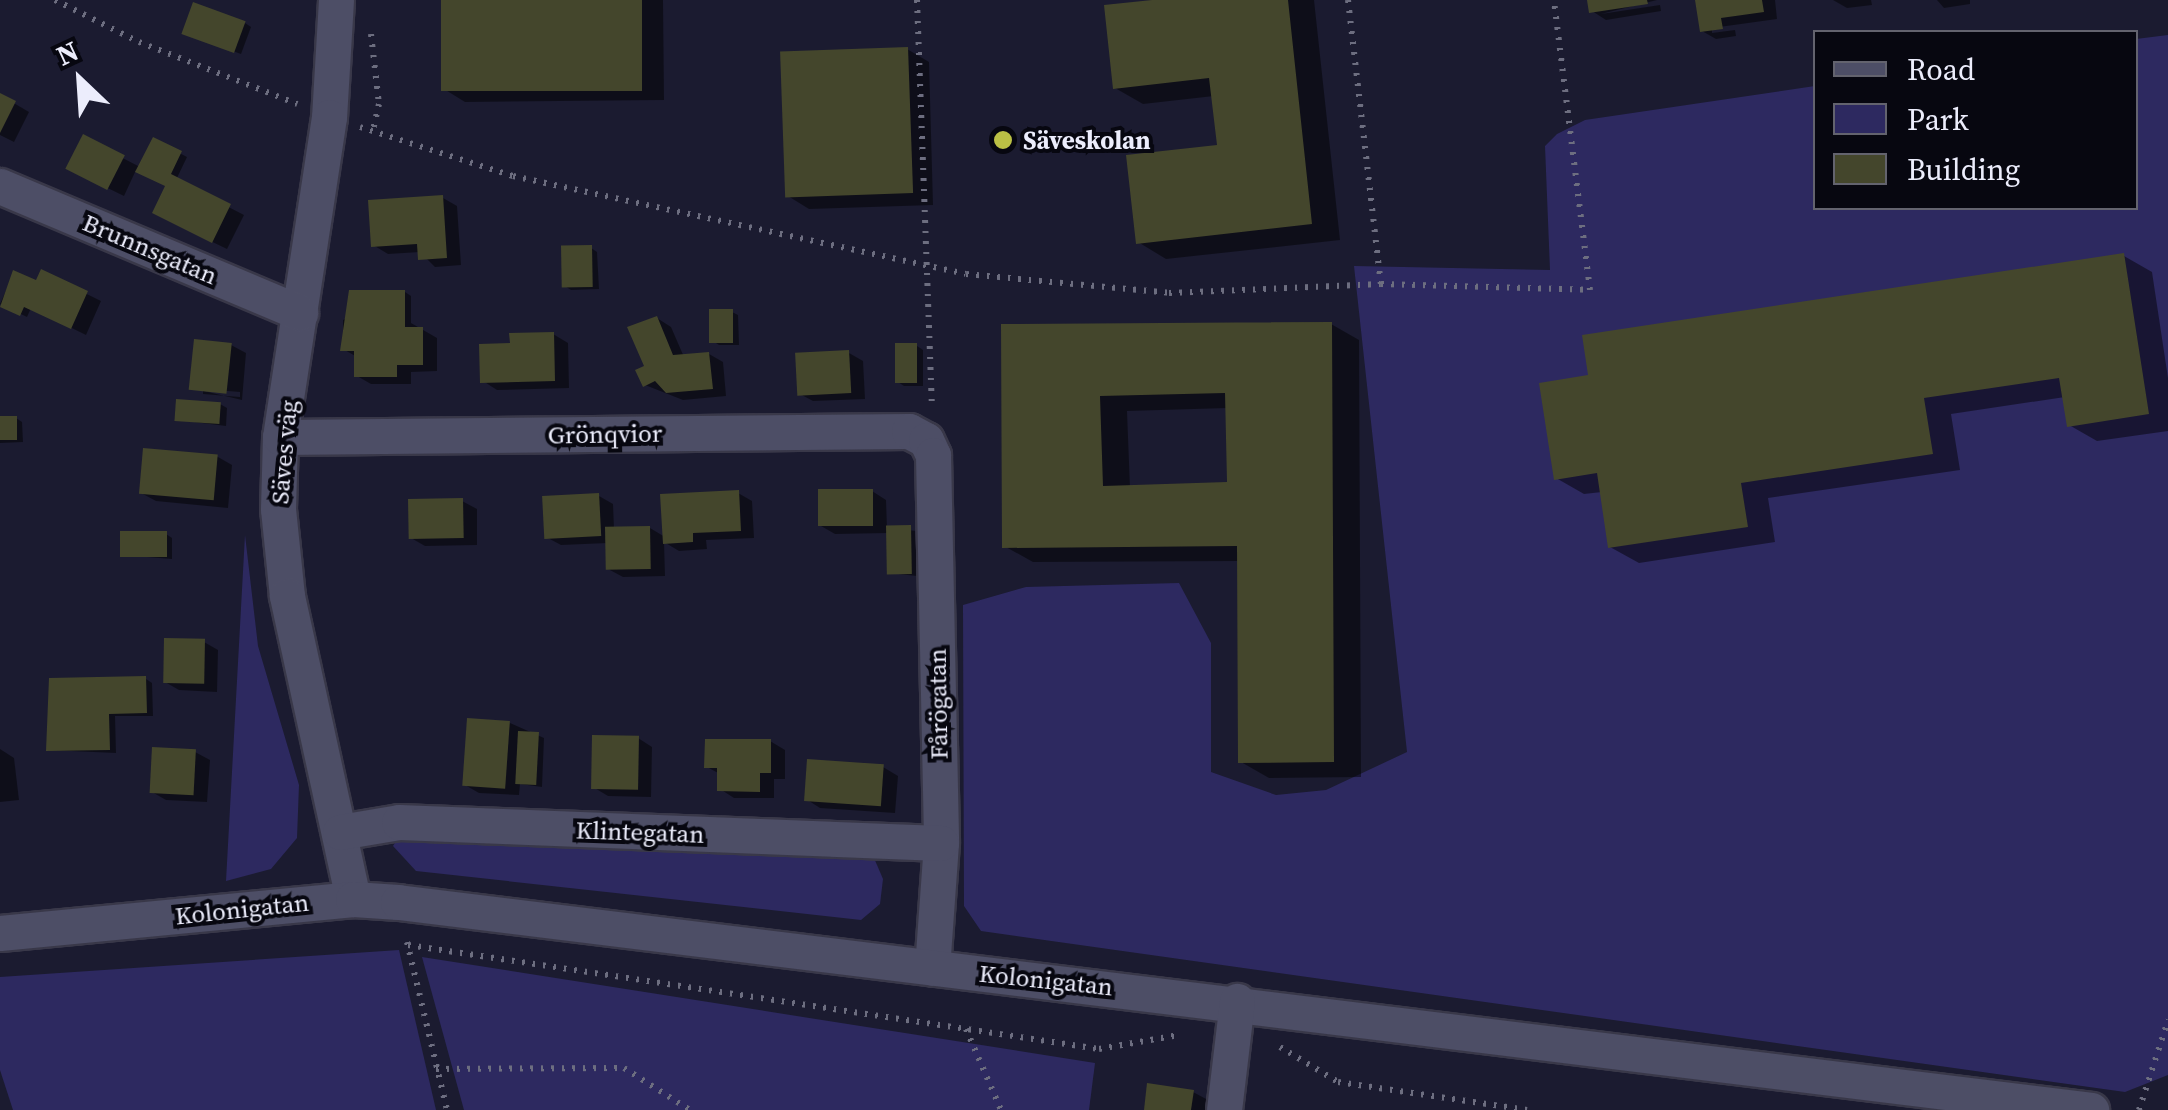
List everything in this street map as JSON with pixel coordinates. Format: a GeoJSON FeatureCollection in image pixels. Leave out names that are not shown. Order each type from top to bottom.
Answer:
{"type":"FeatureCollection","features":[{"type":"Feature","properties":{"kind":"street","name":"Säves väg"},"geometry":{"type":"LineString","coordinates":[[336,0],[328,117],[280,437],[278,509],[287,596],[352,898]]}},
{"type":"Feature","properties":{"kind":"street","name":"Brunnsgatan"},"geometry":{"type":"LineString","coordinates":[[0,186],[300,313]]}},
{"type":"Feature","properties":{"kind":"street","name":"Grönqvior"},"geometry":{"type":"LineString","coordinates":[[280,437],[908,431],[926,440]]}},
{"type":"Feature","properties":{"kind":"street","name":"Fårögatan"},"geometry":{"type":"LineString","coordinates":[[926,440],[934,456],[941,844],[932,968]]}},
{"type":"Feature","properties":{"kind":"street","name":"Klintegatan"},"geometry":{"type":"LineString","coordinates":[[340,832],[399,822],[941,844]]}},
{"type":"Feature","properties":{"kind":"street","name":"Kolonigatan"},"geometry":{"type":"LineString","coordinates":[[0,933],[352,898],[1236,1001],[2091,1110]]}},
{"type":"Feature","properties":{"kind":"street"},"geometry":{"type":"LineString","coordinates":[[1224,1110],[1236,1001]]}},
{"type":"Feature","properties":{"kind":"path"},"geometry":{"type":"LineString","coordinates":[[54,0],[139,42],[328,117],[513,176],[742,221],[928,267],[1168,293],[1381,284],[1590,290],[1554,0]]}},
{"type":"Feature","properties":{"kind":"path"},"geometry":{"type":"LineString","coordinates":[[917,0],[933,416],[926,440]]}},
{"type":"Feature","properties":{"kind":"path"},"geometry":{"type":"LineString","coordinates":[[1348,0],[1381,284]]}},
{"type":"Feature","properties":{"kind":"path"},"geometry":{"type":"LineString","coordinates":[[370,25],[379,104],[374,132]]}},
{"type":"Feature","properties":{"kind":"path"},"geometry":{"type":"LineString","coordinates":[[398,902],[447,1110]]}},
{"type":"Feature","properties":{"kind":"path"},"geometry":{"type":"LineString","coordinates":[[408,945],[1098,1049],[1157,1034],[1232,1038],[1284,1048],[1338,1082],[1527,1110]]}},
{"type":"Feature","properties":{"kind":"path"},"geometry":{"type":"LineString","coordinates":[[2139,1110],[2143,1082],[2168,1020]]}},
{"type":"Feature","properties":{"kind":"path"},"geometry":{"type":"LineString","coordinates":[[966,1029],[1001,1110]]}},
{"type":"Feature","properties":{"kind":"path"},"geometry":{"type":"LineString","coordinates":[[436,1069],[624,1068],[690,1110]]}},
{"type":"Feature","properties":{"kind":"green space"},"geometry":{"type":"Polygon","coordinates":[[[2168,35],[2168,1075],[2125,1092],[981,931],[964,906],[963,605],[1026,587],[1179,583],[1211,643],[1211,772],[1276,795],[1326,790],[1407,752],[1354,266],[1550,270],[1545,146],[1557,134],[1585,120],[1813,86],[1813,210],[2138,210],[2138,39],[2168,35]]]}},
{"type":"Feature","properties":{"kind":"green space"},"geometry":{"type":"Polygon","coordinates":[[[245,535],[258,646],[299,785],[297,838],[271,869],[226,881],[245,535]]]}},
{"type":"Feature","properties":{"kind":"green space"},"geometry":{"type":"Polygon","coordinates":[[[402,832],[874,858],[883,879],[880,904],[861,920],[416,871],[393,846],[402,832]]]}},
{"type":"Feature","properties":{"kind":"green space"},"geometry":{"type":"Polygon","coordinates":[[[399,950],[436,1110],[13,1110],[0,1070],[0,977],[399,950]]]}},
{"type":"Feature","properties":{"kind":"green space"},"geometry":{"type":"Polygon","coordinates":[[[422,957],[1095,1063],[1089,1110],[464,1110],[422,957]]]}},
{"type":"Feature","properties":{"kind":"building"},"geometry":{"type":"Polygon","coordinates":[[[441,0],[642,0],[642,91],[441,91],[441,0]]]}},
{"type":"Feature","properties":{"kind":"building"},"geometry":{"type":"Polygon","coordinates":[[[1152,0],[1288,0],[1312,224],[1136,244],[1126,155],[1217,145],[1209,78],[1113,89],[1104,5],[1152,0]]]}},
{"type":"Feature","properties":{"kind":"building"},"geometry":{"type":"Polygon","coordinates":[[[1587,0],[1647,0],[1648,4],[1589,13],[1587,0]]]}},
{"type":"Feature","properties":{"kind":"building"},"geometry":{"type":"Polygon","coordinates":[[[1695,0],[1762,0],[1764,12],[1721,18],[1723,29],[1700,32],[1695,0]]]}},
{"type":"Feature","properties":{"kind":"building"},"geometry":{"type":"Polygon","coordinates":[[[193,2],[246,21],[234,53],[181,34],[193,2]]]}},
{"type":"Feature","properties":{"kind":"building"},"geometry":{"type":"Polygon","coordinates":[[[908,47],[913,193],[785,197],[780,51],[908,47]]]}},
{"type":"Feature","properties":{"kind":"building"},"geometry":{"type":"Polygon","coordinates":[[[0,93],[16,101],[0,133],[0,93]]]}},
{"type":"Feature","properties":{"kind":"building"},"geometry":{"type":"Polygon","coordinates":[[[83,134],[125,155],[107,190],[65,169],[83,134]]]}},
{"type":"Feature","properties":{"kind":"building"},"geometry":{"type":"Polygon","coordinates":[[[153,137],[182,151],[171,174],[231,204],[212,243],[152,213],[165,186],[135,172],[153,137]]]}},
{"type":"Feature","properties":{"kind":"building"},"geometry":{"type":"Polygon","coordinates":[[[443,195],[447,258],[418,260],[417,244],[371,247],[368,200],[443,195]]]}},
{"type":"Feature","properties":{"kind":"building"},"geometry":{"type":"Polygon","coordinates":[[[592,245],[593,287],[562,288],[561,246],[592,245]]]}},
{"type":"Feature","properties":{"kind":"building"},"geometry":{"type":"Polygon","coordinates":[[[2124,253],[2149,414],[2067,427],[2059,378],[1924,398],[1933,454],[1741,483],[1748,527],[1608,548],[1597,473],[1554,480],[1539,383],[1588,375],[1582,335],[2124,253]]]}},
{"type":"Feature","properties":{"kind":"building"},"geometry":{"type":"Polygon","coordinates":[[[41,269],[88,291],[71,329],[24,307],[20,316],[0,307],[13,270],[36,280],[41,269]]]}},
{"type":"Feature","properties":{"kind":"building"},"geometry":{"type":"Polygon","coordinates":[[[349,290],[405,290],[405,327],[423,327],[423,365],[397,365],[397,377],[354,377],[354,351],[340,351],[349,290]]]}},
{"type":"Feature","properties":{"kind":"building"},"geometry":{"type":"Polygon","coordinates":[[[709,309],[733,309],[733,343],[709,343],[709,309]]]}},
{"type":"Feature","properties":{"kind":"building"},"geometry":{"type":"Polygon","coordinates":[[[657,316],[673,355],[709,352],[713,389],[666,393],[655,381],[643,387],[635,370],[644,366],[627,327],[657,316]]]}},
{"type":"Feature","properties":{"kind":"building"},"geometry":{"type":"Polygon","coordinates":[[[1332,322],[1334,762],[1238,763],[1237,546],[1002,548],[1001,324],[1332,322]],[[1225,393],[1100,396],[1103,486],[1227,482],[1225,393]]]}},
{"type":"Feature","properties":{"kind":"building"},"geometry":{"type":"Polygon","coordinates":[[[554,332],[555,381],[480,383],[479,344],[510,343],[509,333],[554,332]]]}},
{"type":"Feature","properties":{"kind":"building"},"geometry":{"type":"Polygon","coordinates":[[[194,339],[232,343],[226,394],[189,390],[194,339]]]}},
{"type":"Feature","properties":{"kind":"building"},"geometry":{"type":"Polygon","coordinates":[[[895,343],[917,343],[917,383],[895,383],[895,343]]]}},
{"type":"Feature","properties":{"kind":"building"},"geometry":{"type":"Polygon","coordinates":[[[849,350],[851,393],[797,396],[795,353],[849,350]]]}},
{"type":"Feature","properties":{"kind":"building"},"geometry":{"type":"Polygon","coordinates":[[[176,399],[221,402],[219,424],[174,421],[176,399]]]}},
{"type":"Feature","properties":{"kind":"building"},"geometry":{"type":"Polygon","coordinates":[[[0,416],[17,416],[17,440],[0,440],[0,416]]]}},
{"type":"Feature","properties":{"kind":"building"},"geometry":{"type":"Polygon","coordinates":[[[143,448],[218,455],[214,500],[139,494],[143,448]]]}},
{"type":"Feature","properties":{"kind":"building"},"geometry":{"type":"Polygon","coordinates":[[[818,489],[873,489],[873,526],[818,526],[818,489]]]}},
{"type":"Feature","properties":{"kind":"building"},"geometry":{"type":"Polygon","coordinates":[[[739,490],[741,531],[693,533],[693,542],[663,544],[660,494],[739,490]]]}},
{"type":"Feature","properties":{"kind":"building"},"geometry":{"type":"Polygon","coordinates":[[[599,493],[601,536],[544,539],[542,496],[599,493]]]}},
{"type":"Feature","properties":{"kind":"building"},"geometry":{"type":"Polygon","coordinates":[[[463,498],[464,538],[409,539],[408,499],[463,498]]]}},
{"type":"Feature","properties":{"kind":"building"},"geometry":{"type":"Polygon","coordinates":[[[886,525],[911,525],[912,574],[887,574],[886,525]]]}},
{"type":"Feature","properties":{"kind":"building"},"geometry":{"type":"Polygon","coordinates":[[[650,526],[651,569],[606,570],[605,527],[650,526]]]}},
{"type":"Feature","properties":{"kind":"building"},"geometry":{"type":"Polygon","coordinates":[[[120,531],[167,531],[167,557],[120,557],[120,531]]]}},
{"type":"Feature","properties":{"kind":"building"},"geometry":{"type":"Polygon","coordinates":[[[164,638],[205,639],[204,684],[163,683],[164,638]]]}},
{"type":"Feature","properties":{"kind":"building"},"geometry":{"type":"Polygon","coordinates":[[[146,676],[147,713],[109,714],[110,750],[46,751],[49,678],[146,676]]]}},
{"type":"Feature","properties":{"kind":"building"},"geometry":{"type":"Polygon","coordinates":[[[467,718],[510,721],[505,789],[462,786],[467,718]]]}},
{"type":"Feature","properties":{"kind":"building"},"geometry":{"type":"Polygon","coordinates":[[[518,731],[539,732],[536,785],[515,784],[518,731]]]}},
{"type":"Feature","properties":{"kind":"building"},"geometry":{"type":"Polygon","coordinates":[[[592,735],[639,736],[638,790],[591,789],[592,735]]]}},
{"type":"Feature","properties":{"kind":"building"},"geometry":{"type":"Polygon","coordinates":[[[705,739],[771,739],[771,773],[760,773],[760,792],[717,791],[717,768],[704,768],[705,739]]]}},
{"type":"Feature","properties":{"kind":"building"},"geometry":{"type":"Polygon","coordinates":[[[152,747],[196,749],[194,795],[150,793],[152,747]]]}},
{"type":"Feature","properties":{"kind":"building"},"geometry":{"type":"Polygon","coordinates":[[[807,759],[884,764],[881,806],[804,801],[807,759]]]}},
{"type":"Feature","properties":{"kind":"building"},"geometry":{"type":"Polygon","coordinates":[[[1147,1083],[1194,1090],[1191,1110],[1144,1110],[1147,1083]]]}},
{"type":"Feature","properties":{"kind":"place","name":"Säveskolan"},"geometry":{"type":"Point","coordinates":[1003,140]}}]}
